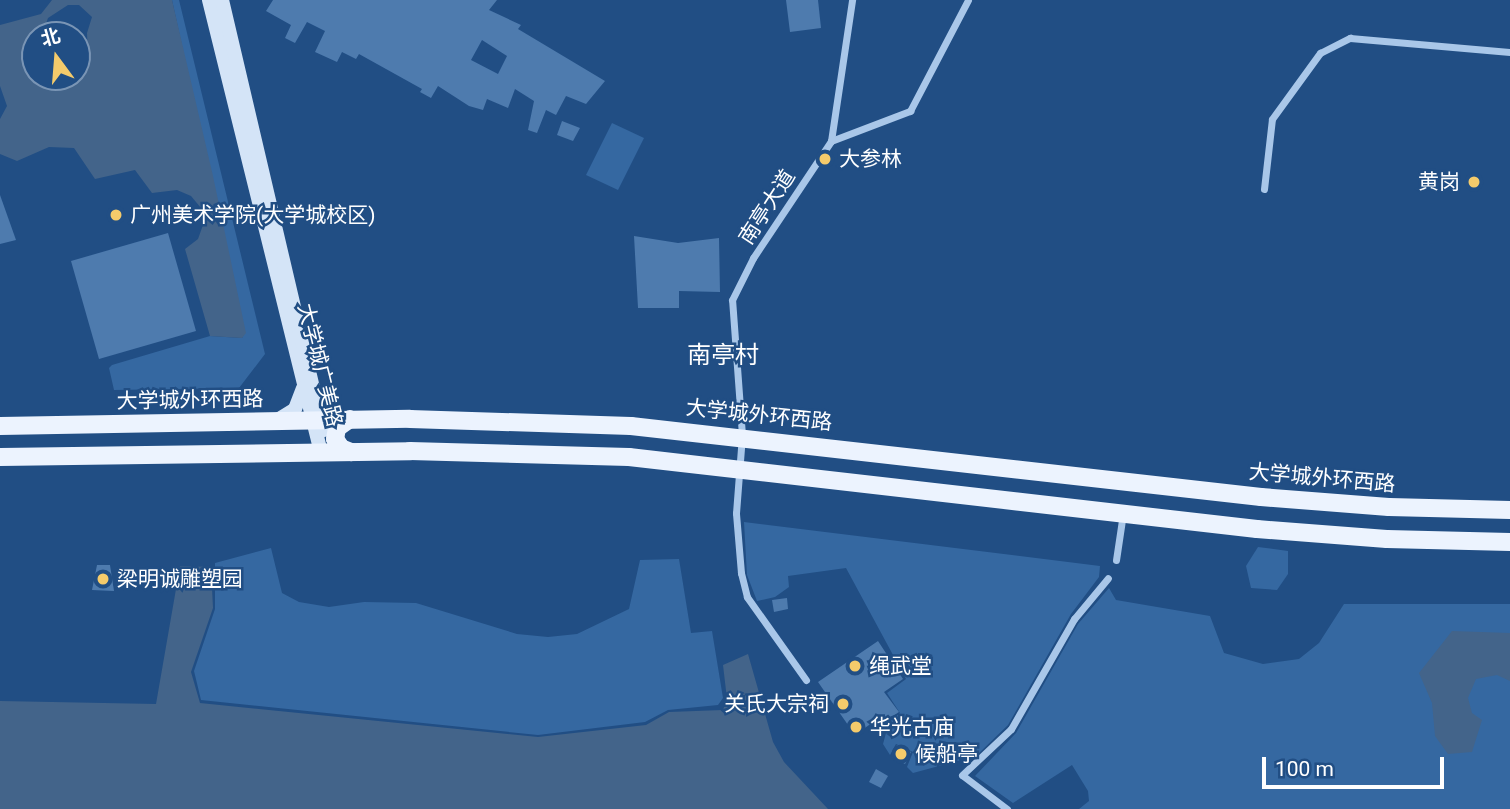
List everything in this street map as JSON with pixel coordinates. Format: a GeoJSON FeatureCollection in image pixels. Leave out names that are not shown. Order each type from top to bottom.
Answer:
{"type":"FeatureCollection","features":[{"type":"Feature","properties":{"kind":"main road","name":"大学城广美路"},"geometry":{"type":"LineString","coordinates":[[209,0],[309,386]]}},
{"type":"Feature","properties":{"kind":"main road","name":"大学城广美路"},"geometry":{"type":"LineString","coordinates":[[222,0],[317,421],[321,452]]}},
{"type":"Feature","properties":{"kind":"main road"},"geometry":{"type":"LineString","coordinates":[[276,421],[295,408],[309,386],[333,409],[350,419],[337,428],[335,439],[341,448],[351,452]]}},
{"type":"Feature","properties":{"kind":"main road","name":"大学城外环西路"},"geometry":{"type":"LineString","coordinates":[[0,426],[350,419],[547,421],[742,435],[1261,497],[1389,507],[1510,510]]}},
{"type":"Feature","properties":{"kind":"main road"},"geometry":{"type":"LineString","coordinates":[[0,457],[531,452],[741,467],[1329,535],[1510,541]]}},
{"type":"Feature","properties":{"kind":"street","name":"南亭大道"},"geometry":{"type":"LineString","coordinates":[[806,680],[747,597],[736,513],[742,435],[732,300],[753,258],[831,141],[852,0]]}},
{"type":"Feature","properties":{"kind":"street"},"geometry":{"type":"LineString","coordinates":[[831,141],[910,111],[968,0]]}},
{"type":"Feature","properties":{"kind":"street"},"geometry":{"type":"LineString","coordinates":[[1264,189],[1272,119],[1320,53],[1350,38],[1510,52]]}},
{"type":"Feature","properties":{"kind":"street"},"geometry":{"type":"LineString","coordinates":[[1116,560],[1123,513]]}},
{"type":"Feature","properties":{"kind":"street"},"geometry":{"type":"LineString","coordinates":[[1007,809],[962,775],[1011,729],[1074,619],[1108,578]]}},
{"type":"Feature","properties":{"kind":"shaded area"},"geometry":{"type":"Polygon","coordinates":[[[52,0],[172,0],[246,333],[242,338],[210,336],[185,249],[198,239],[203,225],[201,208],[191,196],[177,190],[152,193],[135,170],[95,179],[74,148],[49,147],[17,161],[0,154],[0,119],[7,106],[0,86],[0,25],[41,14],[52,0]]]}},
{"type":"Feature","properties":{"kind":"shaded area"},"geometry":{"type":"Polygon","coordinates":[[[172,0],[179,0],[265,354],[239,388],[114,390],[109,368],[112,365],[210,336],[242,338],[245,332],[172,0]]]}},
{"type":"Feature","properties":{"kind":"shaded area"},"geometry":{"type":"Polygon","coordinates":[[[612,123],[644,138],[618,190],[586,175],[612,123]]]}},
{"type":"Feature","properties":{"kind":"shaded area"},"geometry":{"type":"Polygon","coordinates":[[[744,522],[1100,566],[1099,577],[1071,614],[1008,725],[976,756],[913,773],[907,767],[913,752],[896,744],[890,755],[883,744],[889,722],[900,713],[887,693],[906,679],[846,568],[788,576],[789,587],[775,597],[757,601],[747,575],[744,522]]]}},
{"type":"Feature","properties":{"kind":"shaded area"},"geometry":{"type":"Polygon","coordinates":[[[1258,547],[1288,551],[1288,574],[1277,590],[1251,588],[1246,566],[1258,547]]]}},
{"type":"Feature","properties":{"kind":"shaded area"},"geometry":{"type":"Polygon","coordinates":[[[271,548],[282,593],[299,602],[329,607],[364,602],[416,603],[517,634],[548,637],[577,634],[629,609],[640,560],[679,559],[691,633],[712,631],[723,698],[718,705],[668,710],[645,722],[538,735],[201,700],[194,671],[215,609],[215,563],[271,548]]]}},
{"type":"Feature","properties":{"kind":"shaded area"},"geometry":{"type":"Polygon","coordinates":[[[180,566],[211,567],[213,608],[191,672],[200,703],[538,737],[646,725],[669,712],[723,710],[727,699],[723,665],[748,654],[773,742],[784,762],[828,809],[0,809],[0,701],[156,704],[180,566]]]}},
{"type":"Feature","properties":{"kind":"shaded area"},"geometry":{"type":"Polygon","coordinates":[[[1109,588],[1116,600],[1210,616],[1224,653],[1263,664],[1299,659],[1319,643],[1344,604],[1510,604],[1510,809],[1079,809],[1089,801],[1088,791],[1072,765],[1013,803],[975,776],[1016,733],[1078,624],[1109,588]]]}},
{"type":"Feature","properties":{"kind":"shaded area"},"geometry":{"type":"Polygon","coordinates":[[[1452,631],[1510,633],[1510,681],[1497,675],[1476,679],[1468,698],[1472,713],[1482,720],[1472,752],[1448,754],[1435,736],[1432,703],[1419,673],[1452,631]]]}},
{"type":"Feature","properties":{"kind":"building"},"geometry":{"type":"Polygon","coordinates":[[[273,0],[497,0],[489,10],[521,25],[518,29],[605,81],[586,104],[566,96],[556,115],[546,110],[537,133],[528,130],[534,101],[515,89],[508,108],[487,99],[483,110],[469,106],[438,86],[431,98],[420,92],[422,89],[359,54],[356,59],[342,52],[337,62],[315,52],[325,31],[307,22],[295,43],[285,38],[291,25],[266,11],[273,0]],[[482,40],[471,60],[498,74],[507,56],[482,40]]]}},
{"type":"Feature","properties":{"kind":"building"},"geometry":{"type":"Polygon","coordinates":[[[786,0],[818,0],[821,28],[790,32],[786,0]]]}},
{"type":"Feature","properties":{"kind":"building"},"geometry":{"type":"Polygon","coordinates":[[[562,121],[580,128],[573,141],[557,135],[562,121]]]}},
{"type":"Feature","properties":{"kind":"building"},"geometry":{"type":"Polygon","coordinates":[[[0,195],[16,240],[0,244],[0,195]]]}},
{"type":"Feature","properties":{"kind":"building"},"geometry":{"type":"Polygon","coordinates":[[[168,233],[196,331],[99,359],[71,261],[168,233]]]}},
{"type":"Feature","properties":{"kind":"building"},"geometry":{"type":"Polygon","coordinates":[[[634,236],[678,243],[719,238],[720,292],[679,291],[679,308],[638,308],[634,236]]]}},
{"type":"Feature","properties":{"kind":"building"},"geometry":{"type":"Polygon","coordinates":[[[97,565],[110,565],[114,591],[92,590],[97,565]]]}},
{"type":"Feature","properties":{"kind":"building"},"geometry":{"type":"Polygon","coordinates":[[[787,598],[788,609],[774,612],[772,600],[787,598]]]}},
{"type":"Feature","properties":{"kind":"building"},"geometry":{"type":"Polygon","coordinates":[[[878,641],[903,679],[884,692],[899,712],[887,720],[883,715],[855,735],[818,682],[878,641]]]}},
{"type":"Feature","properties":{"kind":"building","name":"候船亭"},"geometry":{"type":"Polygon","coordinates":[[[897,745],[911,752],[905,764],[892,757],[897,745]]]}},
{"type":"Feature","properties":{"kind":"building"},"geometry":{"type":"Polygon","coordinates":[[[876,769],[888,776],[881,788],[869,782],[876,769]]]}},
{"type":"Feature","properties":{"kind":"place","name":"大参林"},"geometry":{"type":"Point","coordinates":[825,159]}},
{"type":"Feature","properties":{"kind":"place","name":"黄岗"},"geometry":{"type":"Point","coordinates":[1474,182]}},
{"type":"Feature","properties":{"kind":"place","name":"广州美术学院(大学城校区)"},"geometry":{"type":"Point","coordinates":[116,215]}},
{"type":"Feature","properties":{"kind":"place","name":"梁明诚雕塑园"},"geometry":{"type":"Point","coordinates":[103,579]}},
{"type":"Feature","properties":{"kind":"place","name":"绳武堂"},"geometry":{"type":"Point","coordinates":[855,666]}},
{"type":"Feature","properties":{"kind":"place","name":"关氏大宗祠"},"geometry":{"type":"Point","coordinates":[843,704]}},
{"type":"Feature","properties":{"kind":"place","name":"华光古庙"},"geometry":{"type":"Point","coordinates":[856,727]}},
{"type":"Feature","properties":{"kind":"place","name":"候船亭"},"geometry":{"type":"Point","coordinates":[901,754]}},
{"type":"Feature","properties":{"kind":"district","name":"南亭村"},"geometry":{"type":"Point","coordinates":[723,356]}}]}
